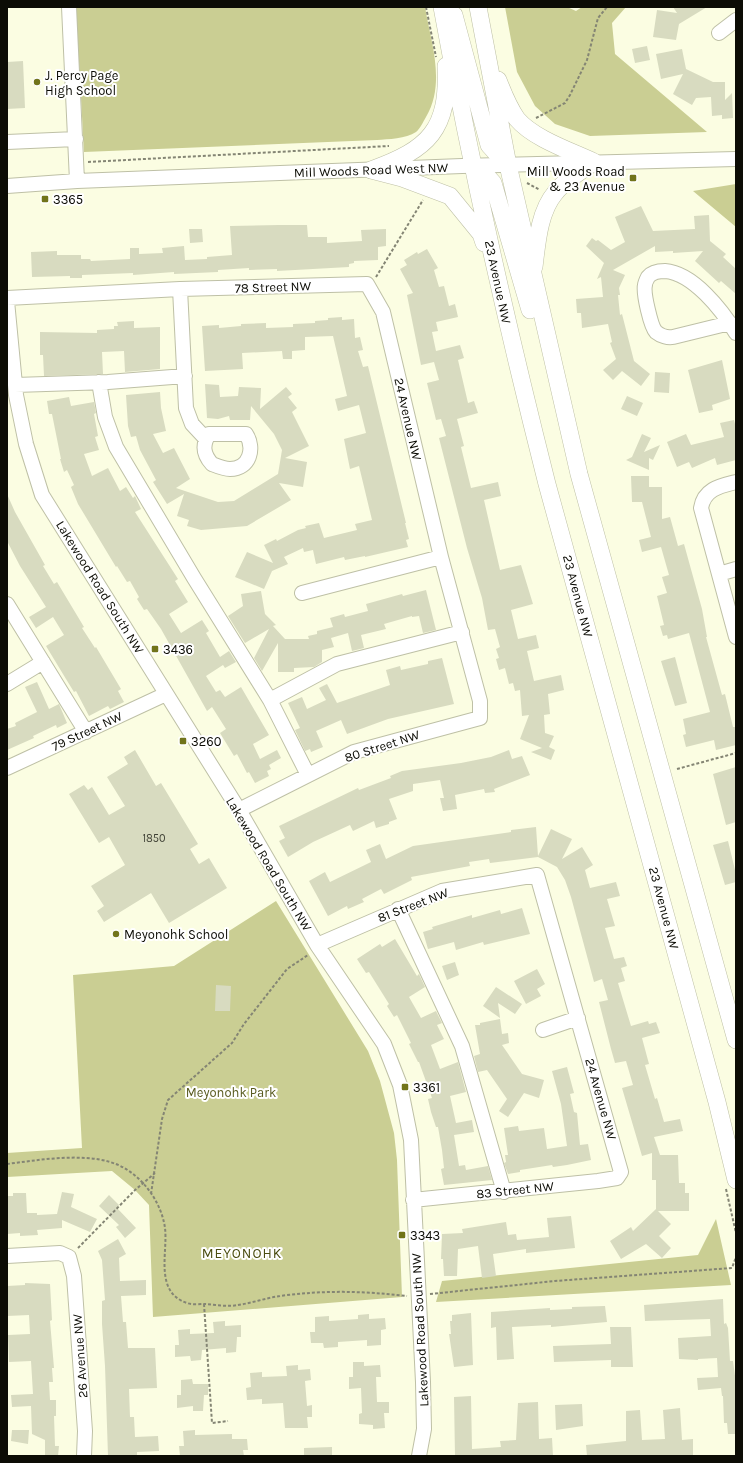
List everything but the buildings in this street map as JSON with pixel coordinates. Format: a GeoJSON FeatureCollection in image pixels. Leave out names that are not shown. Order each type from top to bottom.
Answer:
{"type":"FeatureCollection","features":[{"type":"Feature","properties":{"kind":"main road"},"geometry":{"type":"LineString","coordinates":[[478,7],[508,165],[532,277],[579,474],[736,1040]]}},
{"type":"Feature","properties":{"kind":"main road"},"geometry":{"type":"LineString","coordinates":[[445,9],[489,145],[508,165]]}},
{"type":"Feature","properties":{"kind":"main road"},"geometry":{"type":"LineString","coordinates":[[371,170],[399,159],[425,142],[438,125],[446,93],[445,9]]}},
{"type":"Feature","properties":{"kind":"main road","name":"23 Avenue NW"},"geometry":{"type":"LineString","coordinates":[[445,9],[474,166],[501,298],[547,484],[717,1102],[736,1180]]}},
{"type":"Feature","properties":{"kind":"main road"},"geometry":{"type":"LineString","coordinates":[[485,45],[505,98],[517,119],[535,134],[594,162],[561,187],[552,198],[539,230],[532,277]]}},
{"type":"Feature","properties":{"kind":"main road"},"geometry":{"type":"LineString","coordinates":[[474,166],[485,174],[493,183],[518,275],[541,342],[557,381]]}},
{"type":"Feature","properties":{"kind":"main road"},"geometry":{"type":"LineString","coordinates":[[371,170],[402,178],[442,192],[459,206],[481,234],[501,298]]}},
{"type":"Feature","properties":{"kind":"street"},"geometry":{"type":"LineString","coordinates":[[69,7],[77,181]]}},
{"type":"Feature","properties":{"kind":"street"},"geometry":{"type":"LineString","coordinates":[[719,33],[736,20]]}},
{"type":"Feature","properties":{"kind":"street"},"geometry":{"type":"LineString","coordinates":[[7,142],[76,139]]}},
{"type":"Feature","properties":{"kind":"street","name":"Mill Woods Road West NW"},"geometry":{"type":"LineString","coordinates":[[7,186],[77,181],[474,166],[736,159]]}},
{"type":"Feature","properties":{"kind":"street"},"geometry":{"type":"LineString","coordinates":[[660,271],[679,274],[692,283],[713,302],[733,328],[668,338],[656,332],[653,327],[644,285],[649,276],[660,271]]}},
{"type":"Feature","properties":{"kind":"street","name":"78 Street NW"},"geometry":{"type":"LineString","coordinates":[[7,300],[180,289],[371,282]]}},
{"type":"Feature","properties":{"kind":"street","name":"24 Avenue NW"},"geometry":{"type":"LineString","coordinates":[[371,282],[383,312],[441,557],[462,632],[481,711]]}},
{"type":"Feature","properties":{"kind":"street"},"geometry":{"type":"LineString","coordinates":[[180,289],[188,416],[192,424],[206,439]]}},
{"type":"Feature","properties":{"kind":"street","name":"Lakewood Road South NW"},"geometry":{"type":"LineString","coordinates":[[7,300],[12,381],[26,444],[42,495],[238,810],[313,949],[384,1044],[400,1085],[411,1140],[423,1382],[424,1429],[419,1456]]}},
{"type":"Feature","properties":{"kind":"street"},"geometry":{"type":"LineString","coordinates":[[12,381],[99,382],[185,376]]}},
{"type":"Feature","properties":{"kind":"street"},"geometry":{"type":"LineString","coordinates":[[99,382],[105,417],[116,448],[194,578],[270,700],[308,775]]}},
{"type":"Feature","properties":{"kind":"street"},"geometry":{"type":"LineString","coordinates":[[736,482],[718,487],[704,497],[702,514],[736,637]]}},
{"type":"Feature","properties":{"kind":"street"},"geometry":{"type":"LineString","coordinates":[[302,593],[441,557]]}},
{"type":"Feature","properties":{"kind":"street"},"geometry":{"type":"LineString","coordinates":[[718,574],[736,569]]}},
{"type":"Feature","properties":{"kind":"street"},"geometry":{"type":"LineString","coordinates":[[7,604],[86,732]]}},
{"type":"Feature","properties":{"kind":"street"},"geometry":{"type":"LineString","coordinates":[[270,700],[337,664],[462,632]]}},
{"type":"Feature","properties":{"kind":"street"},"geometry":{"type":"LineString","coordinates":[[7,684],[43,662]]}},
{"type":"Feature","properties":{"kind":"street","name":"79 Street NW"},"geometry":{"type":"LineString","coordinates":[[7,768],[166,694]]}},
{"type":"Feature","properties":{"kind":"street","name":"80 Street NW"},"geometry":{"type":"LineString","coordinates":[[238,810],[354,752],[480,718],[481,711]]}},
{"type":"Feature","properties":{"kind":"street","name":"24 Avenue NW"},"geometry":{"type":"LineString","coordinates":[[537,875],[620,1162],[621,1172],[617,1178]]}},
{"type":"Feature","properties":{"kind":"street","name":"81 Street NW"},"geometry":{"type":"LineString","coordinates":[[313,949],[398,909],[442,891],[537,875]]}},
{"type":"Feature","properties":{"kind":"street"},"geometry":{"type":"LineString","coordinates":[[398,909],[462,1046],[504,1192]]}},
{"type":"Feature","properties":{"kind":"street"},"geometry":{"type":"LineString","coordinates":[[543,1030],[578,1018]]}},
{"type":"Feature","properties":{"kind":"street","name":"83 Street NW"},"geometry":{"type":"LineString","coordinates":[[413,1200],[504,1192],[617,1178]]}},
{"type":"Feature","properties":{"kind":"street"},"geometry":{"type":"LineString","coordinates":[[7,1256],[60,1253],[73,1254]]}},
{"type":"Feature","properties":{"kind":"street","name":"26 Avenue NW"},"geometry":{"type":"LineString","coordinates":[[73,1254],[85,1431],[84,1456]]}},
{"type":"Feature","properties":{"kind":"path"},"geometry":{"type":"LineString","coordinates":[[532,122],[565,103],[585,66],[598,18],[607,7]]}},
{"type":"Feature","properties":{"kind":"path"},"geometry":{"type":"LineString","coordinates":[[82,162],[371,149]]}},
{"type":"Feature","properties":{"kind":"path"},"geometry":{"type":"LineString","coordinates":[[524,182],[545,193]]}},
{"type":"Feature","properties":{"kind":"path"},"geometry":{"type":"LineString","coordinates":[[371,282],[425,197]]}},
{"type":"Feature","properties":{"kind":"path"},"geometry":{"type":"LineString","coordinates":[[677,769],[736,753]]}},
{"type":"Feature","properties":{"kind":"path"},"geometry":{"type":"LineString","coordinates":[[151,1194],[162,1119],[168,1100],[232,1043],[244,1024],[287,969],[313,949]]}},
{"type":"Feature","properties":{"kind":"path"},"geometry":{"type":"LineString","coordinates":[[7,1164],[32,1161],[96,1159],[111,1162],[128,1170],[143,1183],[158,1207],[165,1227],[164,1274],[167,1286],[177,1297],[187,1304],[237,1305],[279,1296],[316,1292],[365,1291],[407,1296]]}},
{"type":"Feature","properties":{"kind":"path"},"geometry":{"type":"LineString","coordinates":[[73,1254],[143,1183],[155,1173]]}},
{"type":"Feature","properties":{"kind":"path"},"geometry":{"type":"LineString","coordinates":[[427,1294],[531,1283],[732,1268],[736,1258]]}},
{"type":"Feature","properties":{"kind":"path"},"geometry":{"type":"LineString","coordinates":[[204,1304],[212,1424],[228,1421]]}},
{"type":"Feature","properties":{"kind":"green space"},"geometry":{"type":"Polygon","coordinates":[[[76,7],[425,7],[435,63],[435,91],[432,104],[417,131],[407,136],[397,138],[84,152],[76,7]]]}},
{"type":"Feature","properties":{"kind":"green space"},"geometry":{"type":"Polygon","coordinates":[[[505,7],[567,7],[576,11],[582,7],[626,7],[612,23],[615,54],[707,132],[590,136],[555,124],[535,106],[517,72],[505,7]]]}},
{"type":"Feature","properties":{"kind":"green space"},"geometry":{"type":"Polygon","coordinates":[[[736,184],[736,227],[693,191],[736,184]]]}},
{"type":"Feature","properties":{"kind":"green space","name":"Meyonohk Park"},"geometry":{"type":"Polygon","coordinates":[[[276,901],[368,1051],[380,1081],[394,1133],[397,1160],[402,1297],[153,1317],[149,1205],[135,1190],[112,1171],[7,1177],[7,1153],[82,1148],[73,975],[174,966],[276,901]]]}},
{"type":"Feature","properties":{"kind":"green space"},"geometry":{"type":"Polygon","coordinates":[[[716,1219],[731,1285],[436,1302],[442,1281],[698,1255],[716,1219]]]}},
{"type":"Feature","properties":{"kind":"place","name":"J. Percy Page High School"},"geometry":{"type":"Point","coordinates":[37,82]}},
{"type":"Feature","properties":{"kind":"place","name":"Mill Woods Road & 23 Avenue"},"geometry":{"type":"Point","coordinates":[633,178]}},
{"type":"Feature","properties":{"kind":"place","name":"3365"},"geometry":{"type":"Point","coordinates":[45,199]}},
{"type":"Feature","properties":{"kind":"place","name":"3436"},"geometry":{"type":"Point","coordinates":[155,649]}},
{"type":"Feature","properties":{"kind":"place","name":"3260"},"geometry":{"type":"Point","coordinates":[183,741]}},
{"type":"Feature","properties":{"kind":"place","name":"Meyonohk School"},"geometry":{"type":"Point","coordinates":[116,934]}},
{"type":"Feature","properties":{"kind":"place","name":"3361"},"geometry":{"type":"Point","coordinates":[405,1087]}},
{"type":"Feature","properties":{"kind":"place","name":"3343"},"geometry":{"type":"Point","coordinates":[402,1235]}},
{"type":"Feature","properties":{"kind":"district","name":"MEYONOHK"},"geometry":{"type":"Point","coordinates":[242,1253]}}]}
